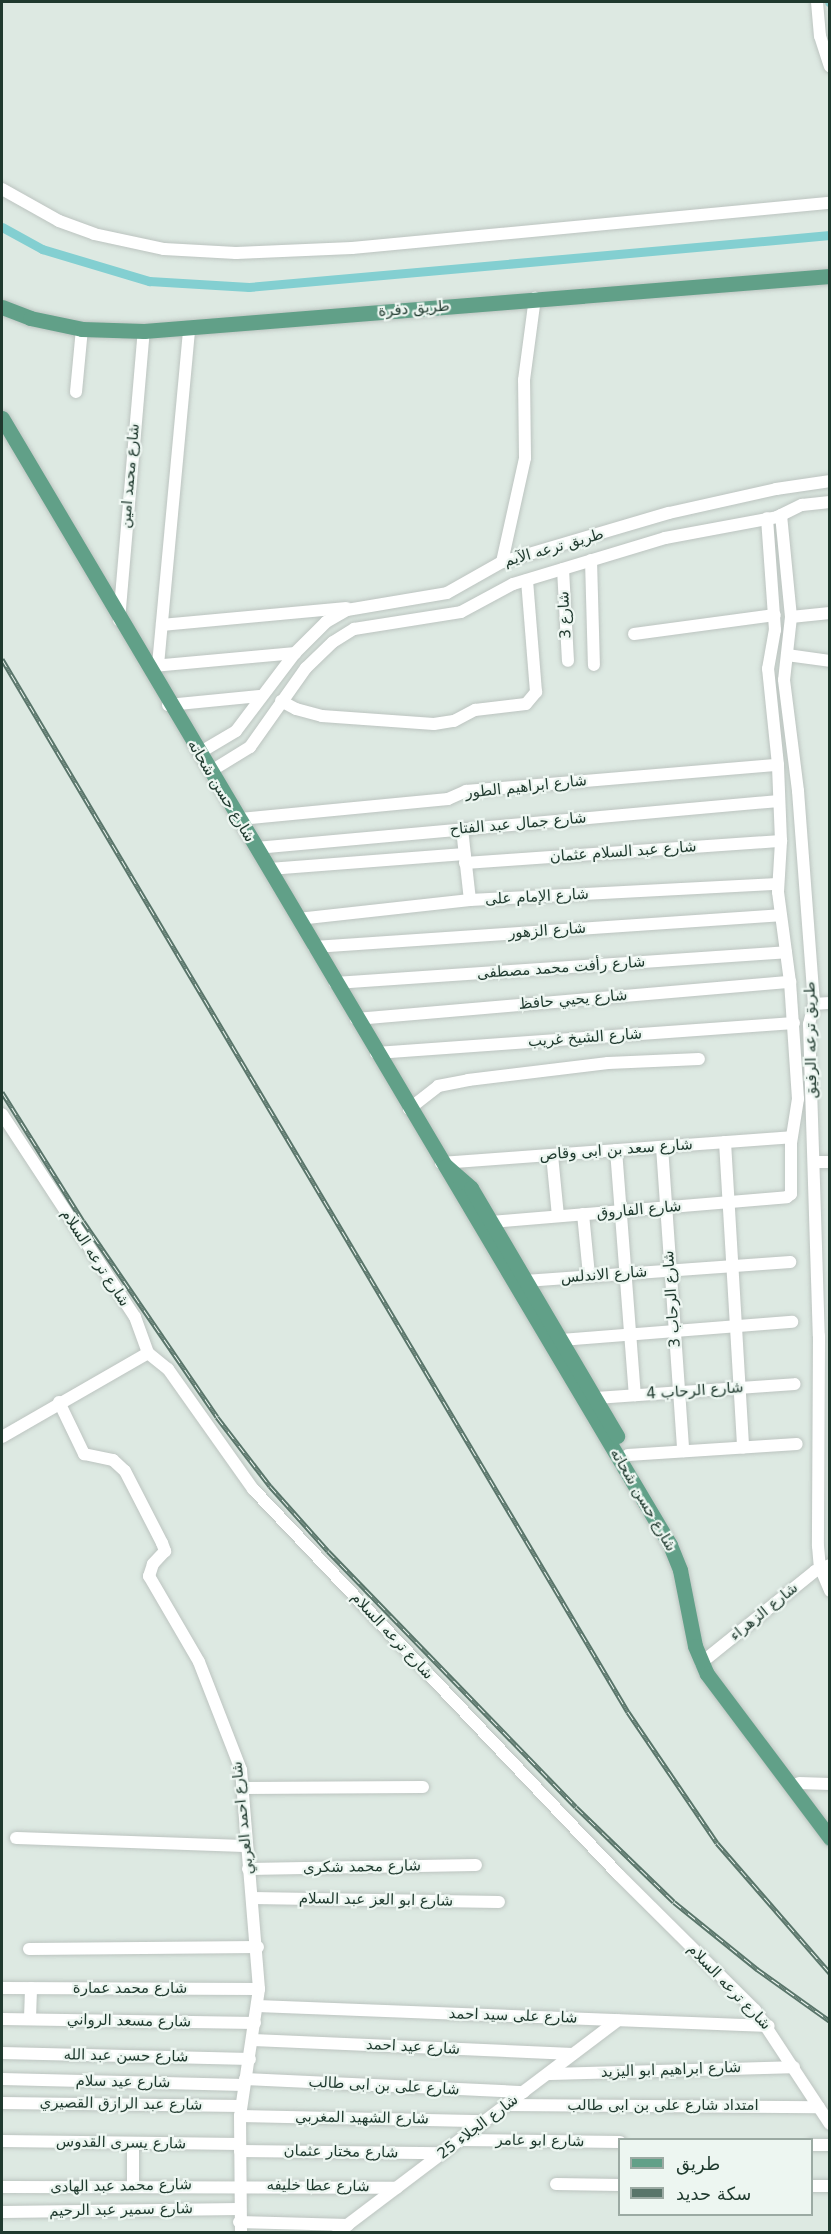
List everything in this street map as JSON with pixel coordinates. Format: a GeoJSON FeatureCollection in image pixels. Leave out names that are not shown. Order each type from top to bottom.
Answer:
{"type":"FeatureCollection","features":[{"type":"Feature","properties":{"kind":"main road","name":"طريق دفرة"},"geometry":{"type":"LineString","coordinates":[[2,307],[30,318],[82,329],[144,331],[830,276]]}},
{"type":"Feature","properties":{"kind":"main road","name":"شارع حسن شحاته"},"geometry":{"type":"LineString","coordinates":[[2,418],[119,622],[152,666],[168,705],[240,819],[409,1109],[674,1553],[705,1660],[829,1832]]}},
{"type":"Feature","properties":{"kind":"main road","name":"شارع حسن شحاته"},"geometry":{"type":"LineString","coordinates":[[441,1163],[465,1180],[596,1398],[681,1550],[705,1660]]}},
{"type":"Feature","properties":{"kind":"main road","name":"شارع حسن شحاته"},"geometry":{"type":"LineString","coordinates":[[764,1743],[799,1783],[829,1832]]}},
{"type":"Feature","properties":{"kind":"street"},"geometry":{"type":"LineString","coordinates":[[817,2],[820,36],[830,66]]}},
{"type":"Feature","properties":{"kind":"street"},"geometry":{"type":"LineString","coordinates":[[2,189],[59,221],[94,234],[164,249],[207,253],[352,248],[830,203]]}},
{"type":"Feature","properties":{"kind":"street"},"geometry":{"type":"LineString","coordinates":[[502,562],[525,458],[524,380],[535,298]]}},
{"type":"Feature","properties":{"kind":"street"},"geometry":{"type":"LineString","coordinates":[[189,328],[162,625],[152,666],[295,653]]}},
{"type":"Feature","properties":{"kind":"street"},"geometry":{"type":"LineString","coordinates":[[76,392],[82,329]]}},
{"type":"Feature","properties":{"kind":"street","name":"شارع محمد امين"},"geometry":{"type":"LineString","coordinates":[[119,622],[144,331]]}},
{"type":"Feature","properties":{"kind":"street","name":"طريق ترعه الآيم"},"geometry":{"type":"LineString","coordinates":[[199,753],[236,731],[260,696],[295,653],[326,622],[362,606],[447,593],[502,562],[712,503],[830,481]]}},
{"type":"Feature","properties":{"kind":"street","name":"طريق ترعه الآيم"},"geometry":{"type":"LineString","coordinates":[[211,771],[250,747],[306,668],[333,642],[354,629],[461,612],[528,580],[664,538],[782,515],[802,505],[830,502]]}},
{"type":"Feature","properties":{"kind":"street","name":"طريق ترعه الرفيق"},"geometry":{"type":"LineString","coordinates":[[782,515],[791,617],[784,690],[798,791],[813,1004],[809,1024],[816,1251],[824,1336],[825,1566]]}},
{"type":"Feature","properties":{"kind":"street","name":"طريق ترعه الرفيق"},"geometry":{"type":"LineString","coordinates":[[767,518],[775,615],[768,669],[778,765],[781,840],[778,884],[794,1023],[798,1106],[791,1137],[792,1188],[787,1197]]}},
{"type":"Feature","properties":{"kind":"street"},"geometry":{"type":"LineString","coordinates":[[591,560],[594,665]]}},
{"type":"Feature","properties":{"kind":"street","name":"شارع 3"},"geometry":{"type":"LineString","coordinates":[[563,569],[568,661]]}},
{"type":"Feature","properties":{"kind":"street"},"geometry":{"type":"LineString","coordinates":[[281,701],[322,716],[434,723],[454,721],[475,710],[526,704],[536,692],[528,580]]}},
{"type":"Feature","properties":{"kind":"street"},"geometry":{"type":"LineString","coordinates":[[162,625],[362,606]]}},
{"type":"Feature","properties":{"kind":"street"},"geometry":{"type":"LineString","coordinates":[[791,617],[830,613]]}},
{"type":"Feature","properties":{"kind":"street"},"geometry":{"type":"LineString","coordinates":[[634,634],[775,615]]}},
{"type":"Feature","properties":{"kind":"street"},"geometry":{"type":"LineString","coordinates":[[787,655],[830,660]]}},
{"type":"Feature","properties":{"kind":"street"},"geometry":{"type":"LineString","coordinates":[[168,705],[260,696]]}},
{"type":"Feature","properties":{"kind":"street","name":"شارع ابراهيم الطور"},"geometry":{"type":"LineString","coordinates":[[240,819],[448,799],[466,791],[778,765]]}},
{"type":"Feature","properties":{"kind":"street","name":"شارع جمال عبد الفتاح"},"geometry":{"type":"LineString","coordinates":[[256,848],[779,801]]}},
{"type":"Feature","properties":{"kind":"street"},"geometry":{"type":"LineString","coordinates":[[462,829],[470,900]]}},
{"type":"Feature","properties":{"kind":"street","name":"شارع عبد السلام عثمان"},"geometry":{"type":"LineString","coordinates":[[268,869],[781,840]]}},
{"type":"Feature","properties":{"kind":"street","name":"شارع الإمام على"},"geometry":{"type":"LineString","coordinates":[[298,920],[470,900],[778,884]]}},
{"type":"Feature","properties":{"kind":"street","name":"شارع الزهور"},"geometry":{"type":"LineString","coordinates":[[314,947],[780,915]]}},
{"type":"Feature","properties":{"kind":"street","name":"شارع رأفت محمد مصطفى"},"geometry":{"type":"LineString","coordinates":[[335,983],[786,952]]}},
{"type":"Feature","properties":{"kind":"street","name":"شارع يحيي حافظ"},"geometry":{"type":"LineString","coordinates":[[356,1019],[790,982]]}},
{"type":"Feature","properties":{"kind":"street"},"geometry":{"type":"LineString","coordinates":[[813,1004],[830,1003]]}},
{"type":"Feature","properties":{"kind":"street","name":"شارع الشيخ غريب"},"geometry":{"type":"LineString","coordinates":[[376,1053],[794,1023]]}},
{"type":"Feature","properties":{"kind":"street"},"geometry":{"type":"LineString","coordinates":[[409,1109],[438,1086],[468,1080],[608,1063],[699,1059]]}},
{"type":"Feature","properties":{"kind":"street","name":"شارع ترعه السلام"},"geometry":{"type":"LineString","coordinates":[[2,1114],[135,1317],[148,1353],[168,1369],[253,1490],[619,1875],[769,2026],[830,2124]]}},
{"type":"Feature","properties":{"kind":"street","name":"شارع سعد بن ابى وقاص"},"geometry":{"type":"LineString","coordinates":[[441,1163],[791,1137]]}},
{"type":"Feature","properties":{"kind":"street"},"geometry":{"type":"LineString","coordinates":[[725,1142],[743,1447]]}},
{"type":"Feature","properties":{"kind":"street","name":"شارع الرحاب 3"},"geometry":{"type":"LineString","coordinates":[[662,1147],[683,1451]]}},
{"type":"Feature","properties":{"kind":"street"},"geometry":{"type":"LineString","coordinates":[[616,1150],[635,1395]]}},
{"type":"Feature","properties":{"kind":"street"},"geometry":{"type":"LineString","coordinates":[[552,1155],[558,1216]]}},
{"type":"Feature","properties":{"kind":"street"},"geometry":{"type":"LineString","coordinates":[[814,1162],[830,1162]]}},
{"type":"Feature","properties":{"kind":"street","name":"شارع الفاروق"},"geometry":{"type":"LineString","coordinates":[[490,1222],[787,1197]]}},
{"type":"Feature","properties":{"kind":"street"},"geometry":{"type":"LineString","coordinates":[[583,1214],[589,1275]]}},
{"type":"Feature","properties":{"kind":"street"},"geometry":{"type":"LineString","coordinates":[[816,1251],[830,1250]]}},
{"type":"Feature","properties":{"kind":"street","name":"شارع الاندلس"},"geometry":{"type":"LineString","coordinates":[[525,1281],[790,1262]]}},
{"type":"Feature","properties":{"kind":"street"},"geometry":{"type":"LineString","coordinates":[[561,1340],[792,1322]]}},
{"type":"Feature","properties":{"kind":"street"},"geometry":{"type":"LineString","coordinates":[[2,1437],[59,1402],[148,1353]]}},
{"type":"Feature","properties":{"kind":"street","name":"شارع الرحاب 4"},"geometry":{"type":"LineString","coordinates":[[596,1398],[795,1384]]}},
{"type":"Feature","properties":{"kind":"street","name":"شارع احمد العربي"},"geometry":{"type":"LineString","coordinates":[[59,1402],[84,1454],[120,1464],[162,1543],[165,1551],[150,1570],[149,1576],[209,1683],[237,1752],[242,1788],[245,1846],[258,1947],[259,1989],[250,2060],[240,2111],[240,2221]]}},
{"type":"Feature","properties":{"kind":"street"},"geometry":{"type":"LineString","coordinates":[[628,1455],[797,1444]]}},
{"type":"Feature","properties":{"kind":"street"},"geometry":{"type":"LineString","coordinates":[[825,1566],[830,1591]]}},
{"type":"Feature","properties":{"kind":"street","name":"شارع الزهراء"},"geometry":{"type":"LineString","coordinates":[[705,1660],[825,1566]]}},
{"type":"Feature","properties":{"kind":"street"},"geometry":{"type":"LineString","coordinates":[[799,1783],[830,1784]]}},
{"type":"Feature","properties":{"kind":"street"},"geometry":{"type":"LineString","coordinates":[[242,1788],[423,1787]]}},
{"type":"Feature","properties":{"kind":"street"},"geometry":{"type":"LineString","coordinates":[[16,1838],[245,1846]]}},
{"type":"Feature","properties":{"kind":"street","name":"شارع محمد شكرى"},"geometry":{"type":"LineString","coordinates":[[248,1869],[476,1865]]}},
{"type":"Feature","properties":{"kind":"street","name":"شارع ابو العز عبد السلام"},"geometry":{"type":"LineString","coordinates":[[252,1899],[499,1902]]}},
{"type":"Feature","properties":{"kind":"street"},"geometry":{"type":"LineString","coordinates":[[29,1949],[258,1947]]}},
{"type":"Feature","properties":{"kind":"street","name":"شارع محمد عمارة"},"geometry":{"type":"LineString","coordinates":[[2,1988],[259,1989]]}},
{"type":"Feature","properties":{"kind":"street"},"geometry":{"type":"LineString","coordinates":[[30,2019],[31,1988]]}},
{"type":"Feature","properties":{"kind":"street","name":"شارع على سيد احمد"},"geometry":{"type":"LineString","coordinates":[[257,2006],[769,2026]]}},
{"type":"Feature","properties":{"kind":"street","name":"شارع مسعد الرواني"},"geometry":{"type":"LineString","coordinates":[[2,2019],[255,2023]]}},
{"type":"Feature","properties":{"kind":"street","name":"شارع الجلاء 25"},"geometry":{"type":"LineString","coordinates":[[343,2229],[618,2020]]}},
{"type":"Feature","properties":{"kind":"street","name":"شارع عيد احمد"},"geometry":{"type":"LineString","coordinates":[[253,2040],[573,2054]]}},
{"type":"Feature","properties":{"kind":"street","name":"شارع حسن عبد الله"},"geometry":{"type":"LineString","coordinates":[[2,2053],[250,2060]]}},
{"type":"Feature","properties":{"kind":"street","name":"شارع ابراهيم ابو اليزيد"},"geometry":{"type":"LineString","coordinates":[[548,2074],[794,2067]]}},
{"type":"Feature","properties":{"kind":"street","name":"شارع عيد سلام"},"geometry":{"type":"LineString","coordinates":[[2,2079],[244,2082]]}},
{"type":"Feature","properties":{"kind":"street","name":"شارع على بن ابى طالب"},"geometry":{"type":"LineString","coordinates":[[244,2082],[524,2092]]}},
{"type":"Feature","properties":{"kind":"street","name":"شارع عبد الرازق القصيري"},"geometry":{"type":"LineString","coordinates":[[2,2103],[240,2111]]}},
{"type":"Feature","properties":{"kind":"street","name":"امتداد شارع على بن ابى طالب"},"geometry":{"type":"LineString","coordinates":[[507,2105],[819,2107]]}},
{"type":"Feature","properties":{"kind":"street","name":"شارع الشهيد المغربي"},"geometry":{"type":"LineString","coordinates":[[240,2111],[485,2121]]}},
{"type":"Feature","properties":{"kind":"street","name":"شارع ابو عامر"},"geometry":{"type":"LineString","coordinates":[[460,2140],[618,2142]]}},
{"type":"Feature","properties":{"kind":"street","name":"شارع يسرى القدوس"},"geometry":{"type":"LineString","coordinates":[[2,2141],[133,2143],[240,2148]]}},
{"type":"Feature","properties":{"kind":"street"},"geometry":{"type":"LineString","coordinates":[[133,2143],[134,2186]]}},
{"type":"Feature","properties":{"kind":"street"},"geometry":{"type":"LineString","coordinates":[[813,2145],[830,2145]]}},
{"type":"Feature","properties":{"kind":"street","name":"شارع مختار عثمان"},"geometry":{"type":"LineString","coordinates":[[240,2148],[443,2153]]}},
{"type":"Feature","properties":{"kind":"street"},"geometry":{"type":"LineString","coordinates":[[556,2184],[618,2185]]}},
{"type":"Feature","properties":{"kind":"street","name":"شارع محمد عبد الهادى"},"geometry":{"type":"LineString","coordinates":[[2,2187],[240,2185]]}},
{"type":"Feature","properties":{"kind":"street","name":"شارع عطا خليفه"},"geometry":{"type":"LineString","coordinates":[[240,2185],[397,2188]]}},
{"type":"Feature","properties":{"kind":"street"},"geometry":{"type":"LineString","coordinates":[[813,2186],[830,2186]]}},
{"type":"Feature","properties":{"kind":"street","name":"شارع سمير عبد الرحيم"},"geometry":{"type":"LineString","coordinates":[[2,2211],[240,2221],[343,2229]]}},
{"type":"Feature","properties":{"kind":"waterway"},"geometry":{"type":"LineString","coordinates":[[2,227],[42,249],[149,281],[249,287],[830,235]]}},
{"type":"Feature","properties":{"kind":"railway"},"geometry":{"type":"LineString","coordinates":[[2,659],[628,1712],[717,1843],[830,1973]]}},
{"type":"Feature","properties":{"kind":"railway"},"geometry":{"type":"LineString","coordinates":[[2,1092],[83,1221],[217,1417],[270,1486],[328,1551],[576,1807],[674,1902],[757,1969],[830,2021]]}}]}
